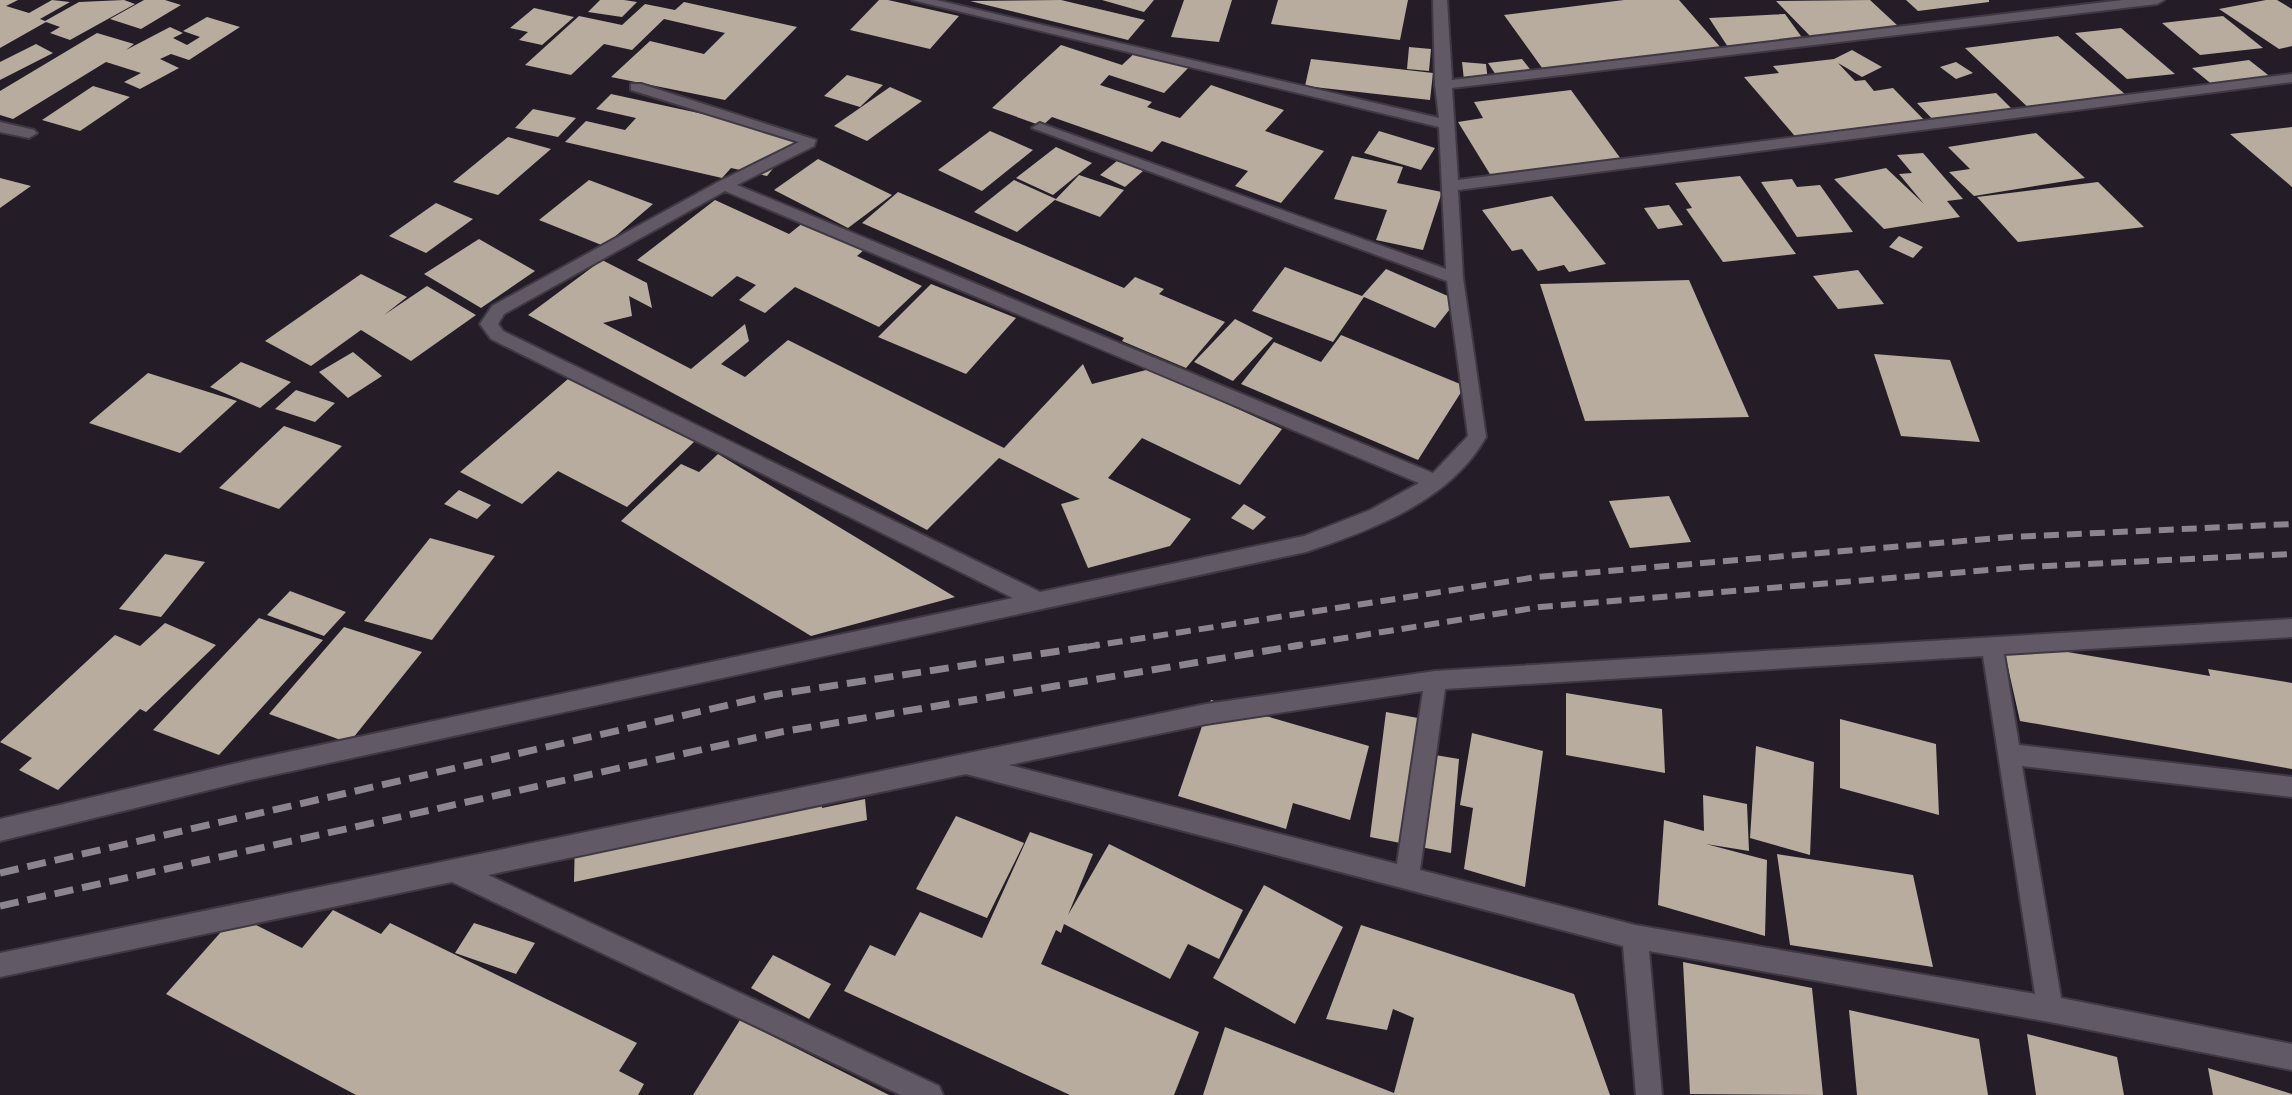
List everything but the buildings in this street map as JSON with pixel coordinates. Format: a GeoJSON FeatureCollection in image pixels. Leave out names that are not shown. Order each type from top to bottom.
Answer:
{"type":"FeatureCollection","features":[{"type":"Feature","properties":{"kind":"street"},"geometry":{"type":"LineString","coordinates":[[919,0],[1445,124]]}},
{"type":"Feature","properties":{"kind":"street"},"geometry":{"type":"LineString","coordinates":[[0,830],[250,770],[1042,603],[1306,544],[1377,518],[1465,459],[1477,437],[1455,278],[1442,85],[1440,0]]}},
{"type":"Feature","properties":{"kind":"street"},"geometry":{"type":"LineString","coordinates":[[1442,85],[2157,0]]}},
{"type":"Feature","properties":{"kind":"street"},"geometry":{"type":"LineString","coordinates":[[1448,186],[2292,78]]}},
{"type":"Feature","properties":{"kind":"street"},"geometry":{"type":"LineString","coordinates":[[636,87],[808,140],[804,147],[724,185],[498,310],[489,324],[497,335],[1042,603]]}},
{"type":"Feature","properties":{"kind":"street"},"geometry":{"type":"LineString","coordinates":[[0,127],[29,133]]}},
{"type":"Feature","properties":{"kind":"street"},"geometry":{"type":"LineString","coordinates":[[1040,128],[1455,278]]}},
{"type":"Feature","properties":{"kind":"street"},"geometry":{"type":"LineString","coordinates":[[724,185],[1433,481]]}},
{"type":"Feature","properties":{"kind":"street"},"geometry":{"type":"LineString","coordinates":[[0,965],[1206,714],[1435,680],[2292,628]]}},
{"type":"Feature","properties":{"kind":"street"},"geometry":{"type":"LineString","coordinates":[[1992,647],[2050,1009]]}},
{"type":"Feature","properties":{"kind":"street"},"geometry":{"type":"LineString","coordinates":[[1407,878],[1435,680]]}},
{"type":"Feature","properties":{"kind":"street"},"geometry":{"type":"LineString","coordinates":[[2009,754],[2292,787]]}},
{"type":"Feature","properties":{"kind":"street"},"geometry":{"type":"LineString","coordinates":[[965,764],[1635,937],[2050,1009],[2292,1057]]}},
{"type":"Feature","properties":{"kind":"street"},"geometry":{"type":"LineString","coordinates":[[452,870],[930,1095]]}},
{"type":"Feature","properties":{"kind":"street"},"geometry":{"type":"LineString","coordinates":[[1635,937],[1649,1095]]}},
{"type":"Feature","properties":{"kind":"railway"},"geometry":{"type":"LineString","coordinates":[[1089,646],[1537,577],[2010,537],[2292,524]]}},
{"type":"Feature","properties":{"kind":"railway"},"geometry":{"type":"LineString","coordinates":[[1288,647],[1540,607],[2025,567],[2292,554]]}},
{"type":"Feature","properties":{"kind":"railway"},"geometry":{"type":"LineString","coordinates":[[1089,646],[1098,645]]}},
{"type":"Feature","properties":{"kind":"railway"},"geometry":{"type":"LineString","coordinates":[[0,906],[781,732],[1301,645]]}},
{"type":"Feature","properties":{"kind":"railway"},"geometry":{"type":"LineString","coordinates":[[0,873],[772,695],[1089,646]]}},
{"type":"Feature","properties":{"kind":"railway"},"geometry":{"type":"LineString","coordinates":[[1085,647],[1089,646]]}}]}
